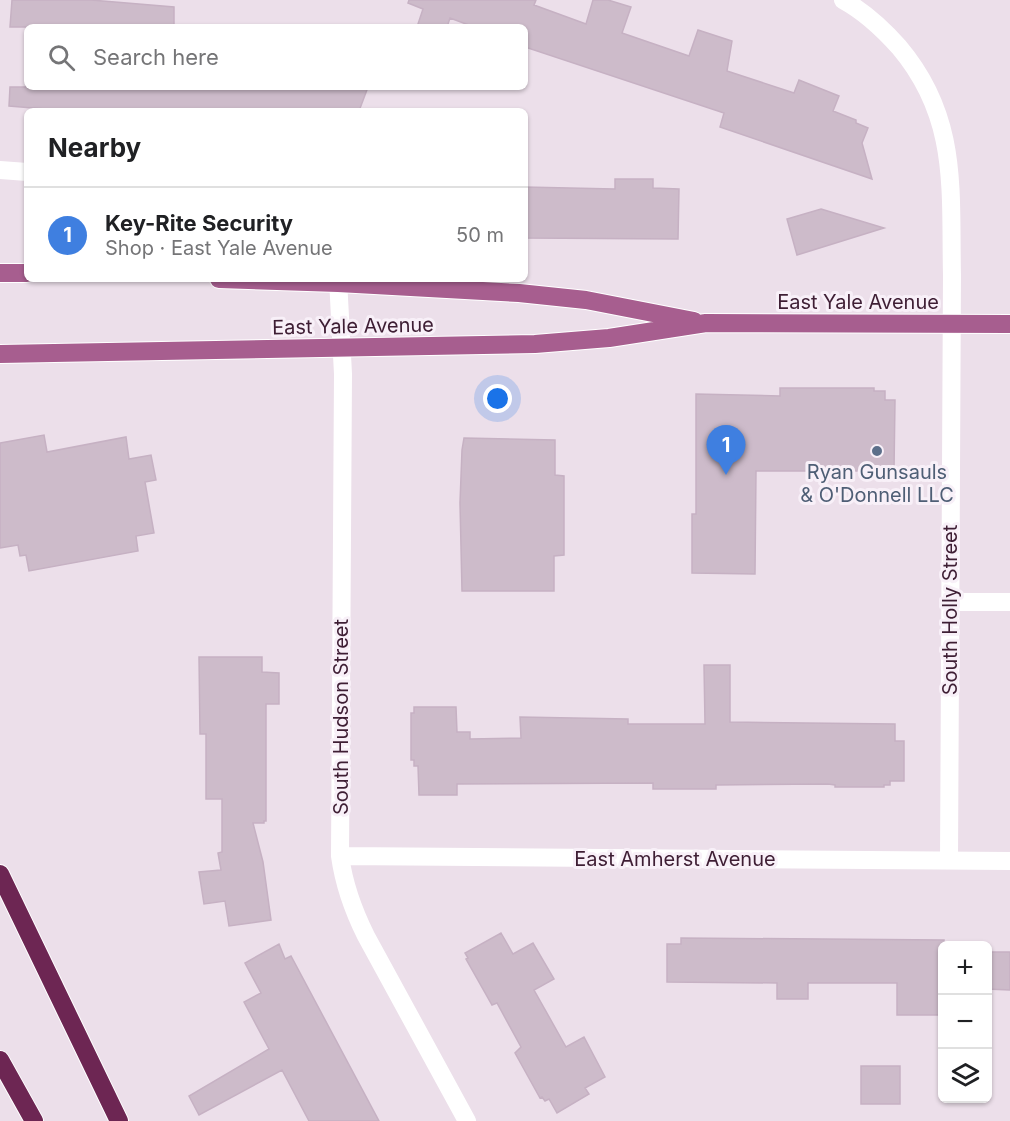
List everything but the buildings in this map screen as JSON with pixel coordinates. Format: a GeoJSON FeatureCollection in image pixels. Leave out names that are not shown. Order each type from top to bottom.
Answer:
{"type":"FeatureCollection","features":[{"type":"Feature","properties":{"kind":"highway"},"geometry":{"type":"LineString","coordinates":[[0,874],[119,1121]]}},
{"type":"Feature","properties":{"kind":"highway"},"geometry":{"type":"LineString","coordinates":[[0,1060],[33,1121]]}},
{"type":"Feature","properties":{"kind":"main road"},"geometry":{"type":"LineString","coordinates":[[0,273],[24,273]]}},
{"type":"Feature","properties":{"kind":"main road","name":"East Yale Avenue"},"geometry":{"type":"LineString","coordinates":[[352,282],[561,297],[612,304],[706,323]]}},
{"type":"Feature","properties":{"kind":"main road","name":"East Yale Avenue"},"geometry":{"type":"LineString","coordinates":[[0,354],[476,346],[575,341],[706,323],[1010,324]]}},
{"type":"Feature","properties":{"kind":"street","name":"South Holly Street"},"geometry":{"type":"LineString","coordinates":[[843,0],[860,10],[888,34],[908,57],[924,81],[938,111],[948,153],[951,185],[952,324],[950,861]]}},
{"type":"Feature","properties":{"kind":"street"},"geometry":{"type":"LineString","coordinates":[[0,170],[24,172]]}},
{"type":"Feature","properties":{"kind":"street","name":"South Hudson Street"},"geometry":{"type":"LineString","coordinates":[[338,282],[342,348],[340,856],[352,909],[467,1121]]}},
{"type":"Feature","properties":{"kind":"street"},"geometry":{"type":"LineString","coordinates":[[950,602],[1010,602]]}},
{"type":"Feature","properties":{"kind":"street","name":"East Amherst Avenue"},"geometry":{"type":"LineString","coordinates":[[340,856],[1010,861]]}},
{"type":"Feature","properties":{"kind":"place","name":"Ryan Gunsauls & O'Donnell LLC"},"geometry":{"type":"Point","coordinates":[877,451]}},
{"type":"Feature","properties":{"kind":"place","name":"Key-Rite Security"},"geometry":{"type":"Point","coordinates":[726,475]}}]}
